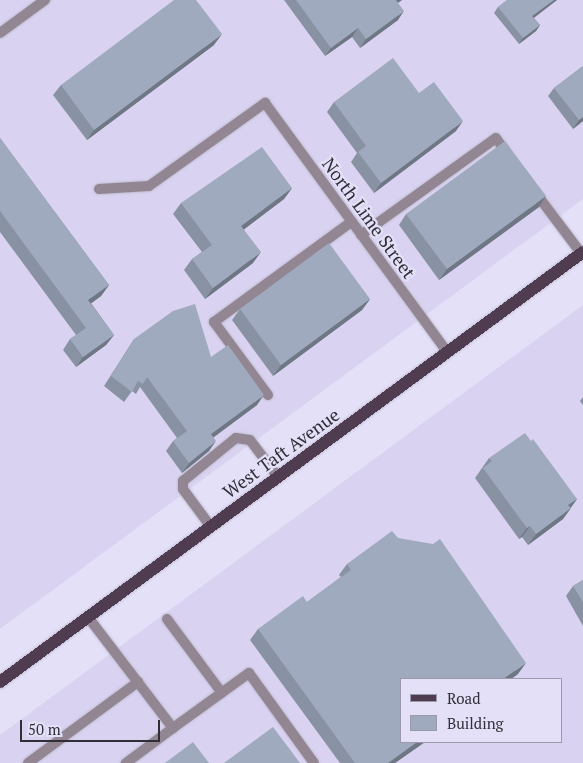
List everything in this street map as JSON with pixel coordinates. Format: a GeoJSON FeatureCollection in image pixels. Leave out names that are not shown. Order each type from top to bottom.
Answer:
{"type":"FeatureCollection","features":[{"type":"Feature","properties":{"kind":"main road","name":"West Taft Avenue"},"geometry":{"type":"LineString","coordinates":[[0,682],[582,252]]}},
{"type":"Feature","properties":{"kind":"street"},"geometry":{"type":"LineString","coordinates":[[0,33],[45,0]]}},
{"type":"Feature","properties":{"kind":"street","name":"North Lime Street"},"geometry":{"type":"LineString","coordinates":[[99,189],[149,186],[265,103],[447,352]]}},
{"type":"Feature","properties":{"kind":"street"},"geometry":{"type":"LineString","coordinates":[[361,235],[496,138],[513,162]]}},
{"type":"Feature","properties":{"kind":"street"},"geometry":{"type":"LineString","coordinates":[[530,185],[582,252]]}},
{"type":"Feature","properties":{"kind":"street"},"geometry":{"type":"LineString","coordinates":[[268,396],[214,322],[351,222]]}},
{"type":"Feature","properties":{"kind":"street"},"geometry":{"type":"LineString","coordinates":[[211,526],[183,489],[183,481],[236,438],[250,440],[278,477]]}},
{"type":"Feature","properties":{"kind":"street"},"geometry":{"type":"LineString","coordinates":[[88,617],[173,728]]}},
{"type":"Feature","properties":{"kind":"street"},"geometry":{"type":"LineString","coordinates":[[167,619],[222,693]]}},
{"type":"Feature","properties":{"kind":"street"},"geometry":{"type":"LineString","coordinates":[[126,763],[249,673],[314,763]]}},
{"type":"Feature","properties":{"kind":"street"},"geometry":{"type":"LineString","coordinates":[[28,763],[138,682]]}},
{"type":"Feature","properties":{"kind":"shaded area"},"geometry":{"type":"Polygon","coordinates":[[[0,0],[583,0],[583,199],[0,629],[0,0]]]}},
{"type":"Feature","properties":{"kind":"shaded area"},"geometry":{"type":"Polygon","coordinates":[[[583,305],[583,763],[0,763],[0,735],[583,305]]]}},
{"type":"Feature","properties":{"kind":"building"},"geometry":{"type":"Polygon","coordinates":[[[174,0],[196,0],[222,34],[94,130],[61,85],[174,0]]]}},
{"type":"Feature","properties":{"kind":"building"},"geometry":{"type":"Polygon","coordinates":[[[296,0],[396,0],[404,11],[366,39],[358,28],[331,48],[296,0]]]}},
{"type":"Feature","properties":{"kind":"building"},"geometry":{"type":"Polygon","coordinates":[[[507,0],[554,0],[532,16],[540,25],[523,38],[498,7],[507,0]]]}},
{"type":"Feature","properties":{"kind":"building"},"geometry":{"type":"Polygon","coordinates":[[[393,58],[419,93],[434,82],[463,121],[381,183],[358,152],[366,146],[334,102],[393,58]]]}},
{"type":"Feature","properties":{"kind":"building"},"geometry":{"type":"Polygon","coordinates":[[[583,66],[583,117],[579,120],[554,88],[583,66]]]}},
{"type":"Feature","properties":{"kind":"building"},"geometry":{"type":"Polygon","coordinates":[[[0,138],[109,285],[88,300],[114,335],[83,357],[70,339],[86,328],[0,211],[0,138]]]}},
{"type":"Feature","properties":{"kind":"building"},"geometry":{"type":"Polygon","coordinates":[[[505,141],[546,196],[447,269],[406,214],[505,141]]]}},
{"type":"Feature","properties":{"kind":"building"},"geometry":{"type":"Polygon","coordinates":[[[262,147],[292,188],[241,226],[261,252],[213,288],[192,259],[212,245],[181,203],[262,147]]]}},
{"type":"Feature","properties":{"kind":"building"},"geometry":{"type":"Polygon","coordinates":[[[329,243],[370,299],[281,365],[240,309],[329,243]]]}},
{"type":"Feature","properties":{"kind":"building"},"geometry":{"type":"Polygon","coordinates":[[[195,304],[211,357],[228,345],[264,395],[211,434],[216,441],[189,463],[173,441],[187,431],[147,377],[143,384],[138,381],[132,392],[111,376],[134,339],[173,311],[195,304]]]}},
{"type":"Feature","properties":{"kind":"building"},"geometry":{"type":"Polygon","coordinates":[[[525,433],[531,441],[533,439],[577,499],[568,505],[571,508],[536,534],[530,526],[527,528],[483,468],[492,461],[489,458],[525,433]]]}},
{"type":"Feature","properties":{"kind":"building"},"geometry":{"type":"Polygon","coordinates":[[[392,531],[398,538],[433,544],[440,539],[526,663],[504,678],[400,678],[400,743],[416,743],[388,763],[355,763],[258,629],[303,596],[307,602],[351,570],[347,564],[392,531]]]}},
{"type":"Feature","properties":{"kind":"building"},"geometry":{"type":"Polygon","coordinates":[[[583,580],[583,602],[573,586],[583,580]]]}},
{"type":"Feature","properties":{"kind":"building"},"geometry":{"type":"Polygon","coordinates":[[[273,727],[300,763],[224,763],[273,727]]]}},
{"type":"Feature","properties":{"kind":"building"},"geometry":{"type":"Polygon","coordinates":[[[193,742],[209,763],[165,763],[193,742]]]}}]}
